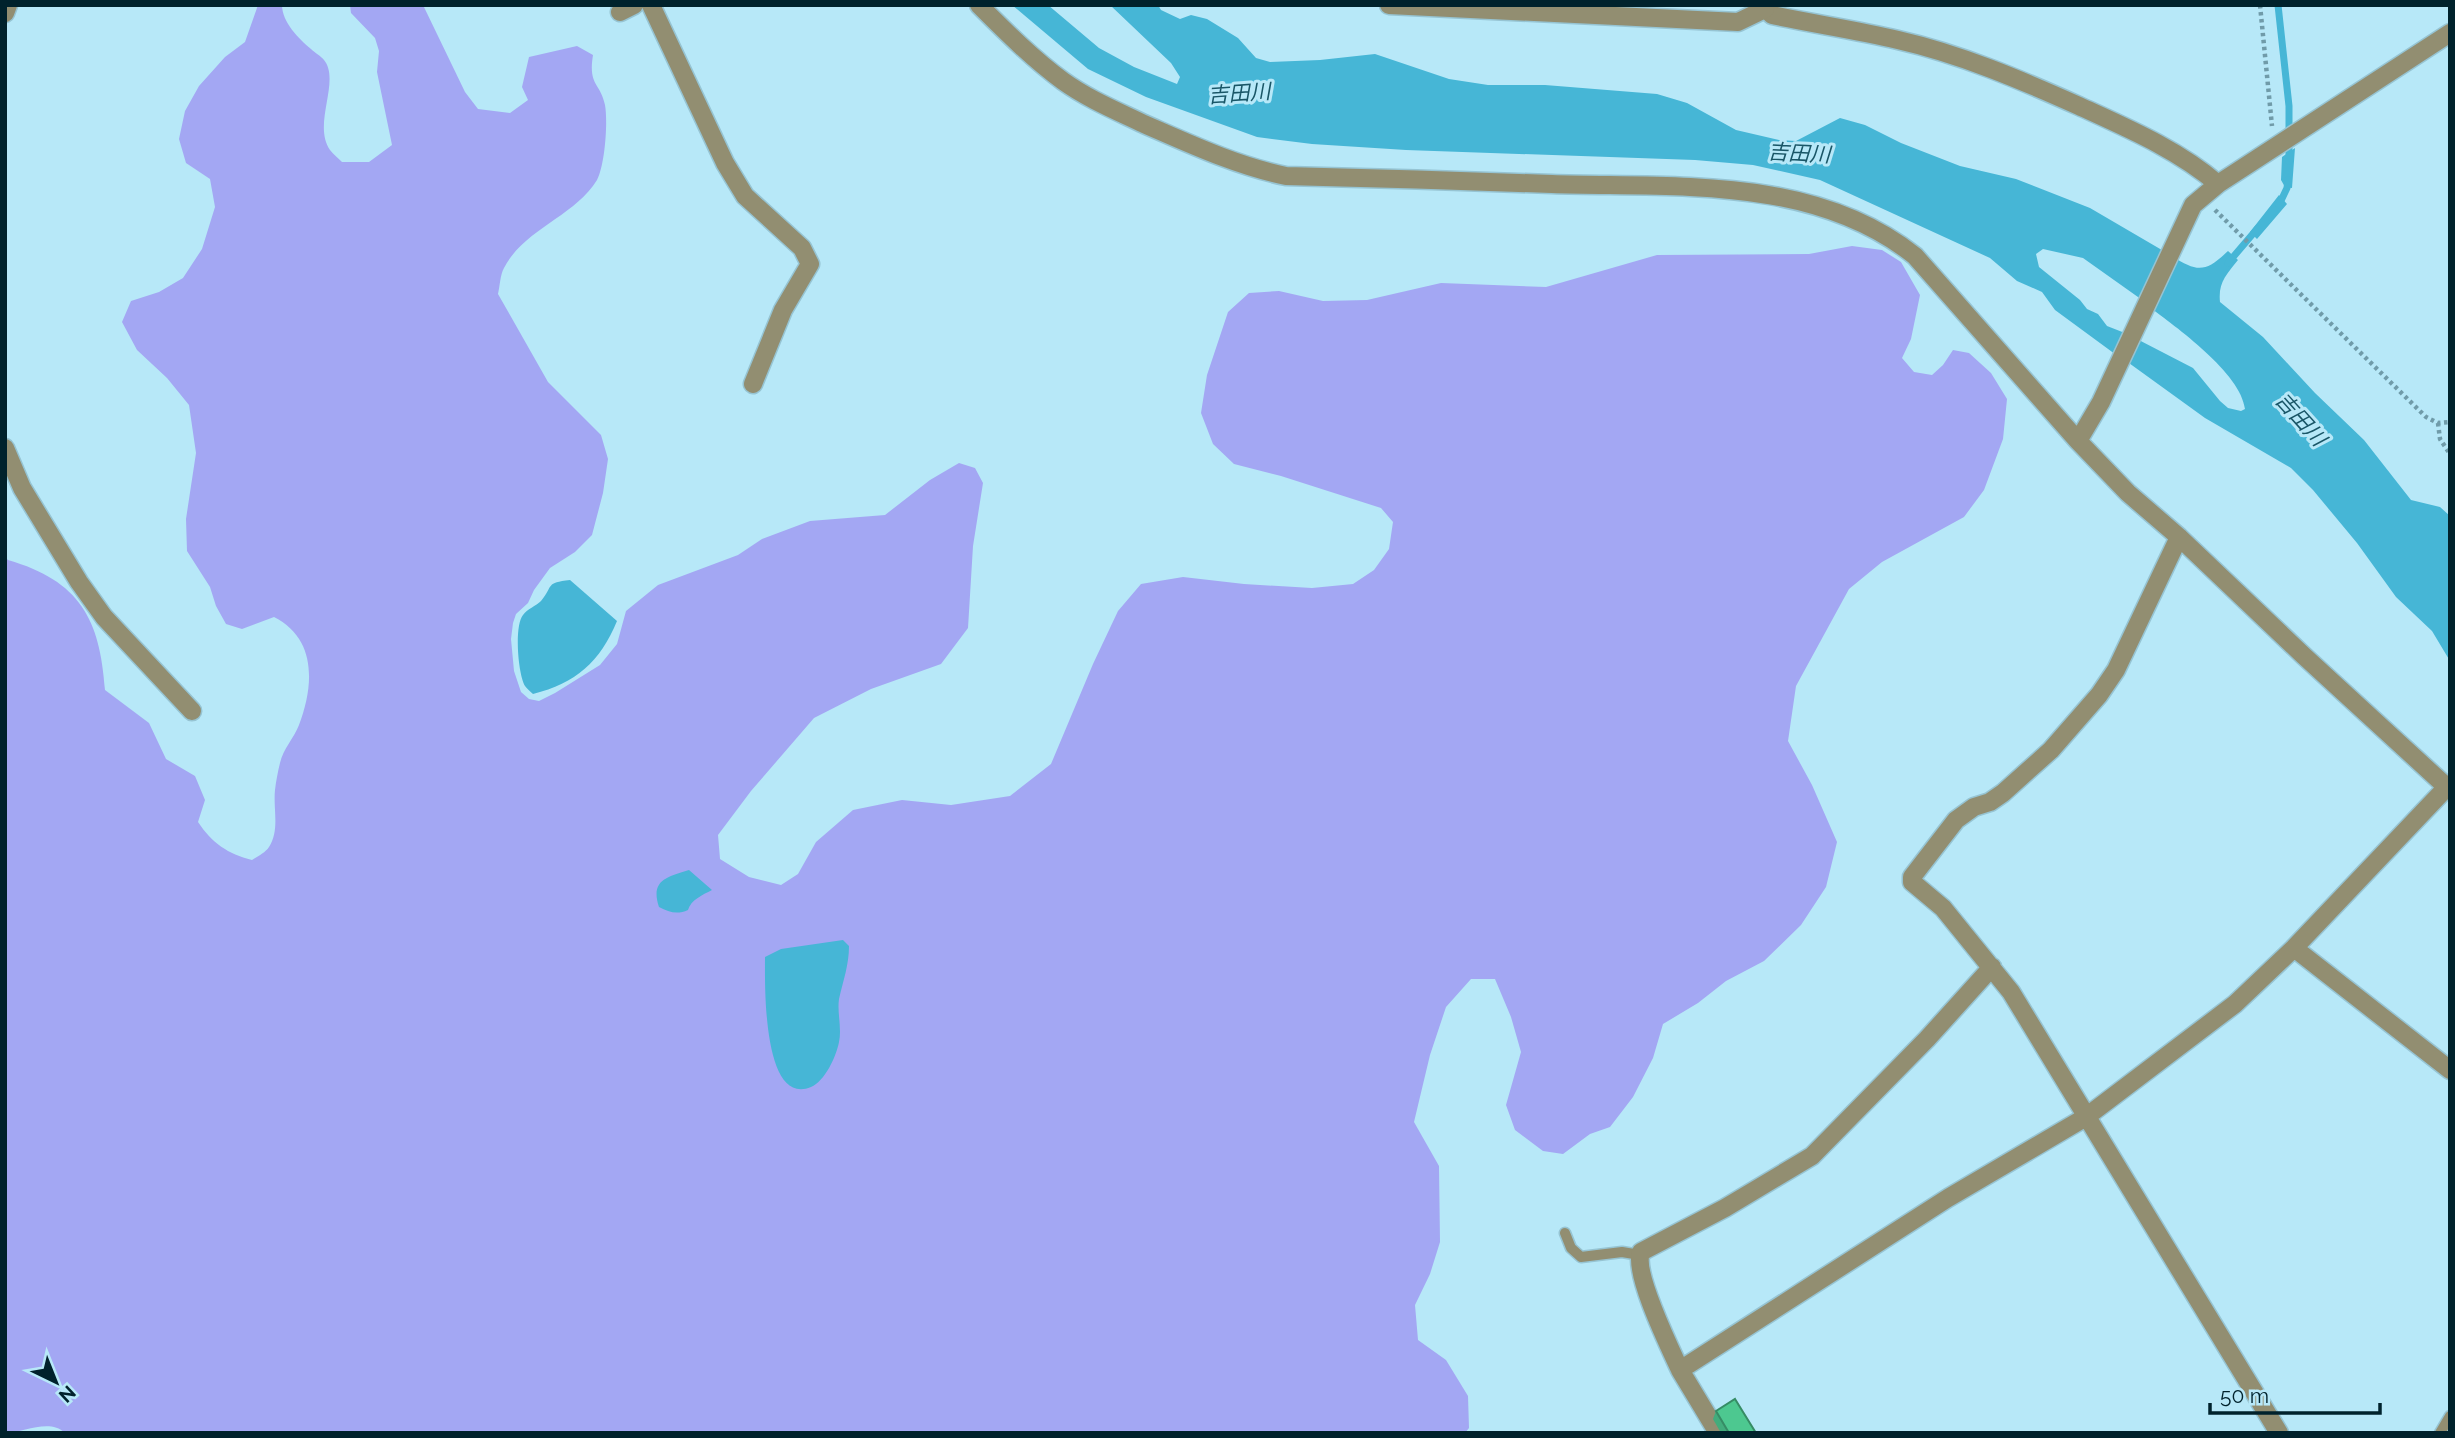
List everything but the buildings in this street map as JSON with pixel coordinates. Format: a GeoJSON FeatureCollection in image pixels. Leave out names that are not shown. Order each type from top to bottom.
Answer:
{"type":"FeatureCollection","features":[{"type":"Feature","properties":{"kind":"street"},"geometry":{"type":"LineString","coordinates":[[5,13],[8,5]]}},
{"type":"Feature","properties":{"kind":"street"},"geometry":{"type":"LineString","coordinates":[[651,5],[725,163],[745,195],[802,248],[810,264],[783,310],[753,384]]}},
{"type":"Feature","properties":{"kind":"street"},"geometry":{"type":"LineString","coordinates":[[979,5],[1063,82],[1176,138],[1261,170],[1286,176],[1721,189],[1814,204],[1843,214],[1900,244],[1935,276],[2078,440],[2128,493],[2179,537],[2448,788],[2294,948],[2235,1004],[2086,1117],[1948,1198],[1680,1370]]}},
{"type":"Feature","properties":{"kind":"street"},"geometry":{"type":"LineString","coordinates":[[1388,5],[1738,22],[1753,17],[1763,7],[1780,16],[1901,40],[2034,86],[2129,129],[2185,159],[2213,187]]}},
{"type":"Feature","properties":{"kind":"street"},"geometry":{"type":"LineString","coordinates":[[2078,440],[2116,369],[2193,205],[2213,187],[2450,33]]}},
{"type":"Feature","properties":{"kind":"street"},"geometry":{"type":"LineString","coordinates":[[5,448],[22,488],[79,582],[104,617],[192,711]]}},
{"type":"Feature","properties":{"kind":"street"},"geometry":{"type":"LineString","coordinates":[[2179,537],[2116,670],[2099,695],[2051,750],[2003,793],[1990,802],[1974,807],[1956,820],[1912,877],[1912,882],[1958,924],[2023,1012],[2279,1433]]}},
{"type":"Feature","properties":{"kind":"street"},"geometry":{"type":"LineString","coordinates":[[2294,948],[2450,1070]]}},
{"type":"Feature","properties":{"kind":"street"},"geometry":{"type":"LineString","coordinates":[[1718,1433],[1680,1370],[1661,1331],[1639,1265],[1640,1255],[1645,1248],[1725,1208],[1812,1156],[1927,1039],[1992,967]]}},
{"type":"Feature","properties":{"kind":"lane"},"geometry":{"type":"LineString","coordinates":[[1565,1233],[1571,1248],[1581,1256],[1622,1252],[1640,1255]]}},
{"type":"Feature","properties":{"kind":"lane"},"geometry":{"type":"LineString","coordinates":[[2440,1433],[2450,1416]]}},
{"type":"Feature","properties":{"kind":"path"},"geometry":{"type":"LineString","coordinates":[[2260,5],[2285,142]]}},
{"type":"Feature","properties":{"kind":"path"},"geometry":{"type":"LineString","coordinates":[[2213,187],[2212,207],[2244,240],[2426,417],[2438,423],[2450,422]]}},
{"type":"Feature","properties":{"kind":"path"},"geometry":{"type":"LineString","coordinates":[[2438,423],[2437,432],[2450,454]]}},
{"type":"Feature","properties":{"kind":"shaded area"},"geometry":{"type":"Polygon","coordinates":[[[258,5],[282,5],[292,30],[324,60],[330,79],[325,140],[330,150],[342,162],[369,162],[392,145],[377,72],[379,51],[375,38],[351,13],[350,5],[423,5],[465,92],[478,109],[510,113],[528,100],[522,87],[529,57],[577,46],[593,55],[593,78],[603,98],[606,112],[600,173],[576,204],[536,233],[513,255],[503,271],[498,294],[548,382],[601,435],[608,459],[603,493],[592,535],[575,552],[550,568],[528,603],[516,614],[513,623],[511,639],[514,671],[521,692],[529,699],[539,701],[600,665],[617,644],[626,611],[658,585],[738,555],[762,539],[810,521],[885,515],[930,480],[959,463],[975,468],[983,483],[973,546],[968,628],[941,664],[871,689],[814,718],[751,791],[718,835],[720,859],[749,877],[781,885],[798,874],[816,842],[853,810],[902,800],[951,805],[1010,796],[1051,764],[1118,611],[1141,584],[1183,577],[1312,588],[1353,584],[1374,570],[1389,549],[1393,522],[1381,508],[1234,464],[1213,444],[1201,413],[1207,375],[1228,312],[1249,293],[1279,291],[1323,301],[1367,300],[1441,283],[1546,287],[1657,255],[1809,254],[1852,246],[1882,250],[1901,262],[1920,295],[1911,339],[1902,358],[1914,372],[1932,375],[1953,350],[1969,353],[1991,373],[2007,399],[2003,439],[1984,490],[1964,517],[1882,562],[1849,589],[1796,686],[1788,741],[1812,785],[1837,842],[1826,887],[1801,925],[1764,961],[1726,981],[1698,1003],[1663,1024],[1653,1058],[1633,1097],[1610,1127],[1590,1134],[1563,1154],[1543,1151],[1515,1130],[1506,1105],[1521,1052],[1511,1017],[1495,979],[1471,979],[1446,1007],[1430,1055],[1414,1122],[1439,1166],[1440,1242],[1430,1274],[1415,1305],[1418,1340],[1446,1360],[1468,1396],[1469,1428],[1465,1433],[65,1433],[44,1426],[5,1433],[5,557],[53,579],[82,606],[98,643],[105,690],[149,723],[166,759],[195,776],[205,800],[198,822],[215,842],[235,854],[252,860],[269,847],[275,827],[275,790],[279,766],[299,725],[307,694],[309,679],[305,650],[288,626],[274,617],[242,629],[226,624],[210,587],[187,551],[186,519],[196,453],[189,405],[167,378],[137,350],[122,322],[131,301],[159,292],[183,278],[202,249],[215,207],[210,179],[186,163],[179,139],[185,111],[199,86],[225,57],[245,42],[258,5]]]}},
{"type":"Feature","properties":{"kind":"water","name":"吉田川"},"geometry":{"type":"Polygon","coordinates":[[[1012,5],[1048,5],[1099,48],[1134,67],[1177,84],[1180,77],[1171,63],[1110,5],[1158,5],[1161,10],[1180,19],[1191,15],[1207,19],[1238,38],[1256,58],[1270,62],[1375,54],[1449,79],[1488,85],[1545,85],[1657,94],[1687,103],[1736,130],[1779,140],[1796,141],[1840,118],[1865,125],[1901,143],[1960,166],[2016,179],[2090,208],[2167,253],[2145,302],[2083,258],[2043,249],[2036,254],[2039,267],[2080,300],[2087,309],[2098,314],[2107,326],[2130,335],[2119,357],[2055,310],[2042,292],[2017,281],[1990,258],[1820,180],[1753,165],[1695,160],[1406,150],[1312,144],[1257,137],[1146,97],[1088,69],[1012,5]]]}},
{"type":"Feature","properties":{"kind":"water"},"geometry":{"type":"Polygon","coordinates":[[[2295,148],[2292,188],[2285,187],[2281,180],[2282,157],[2295,148]]]}},
{"type":"Feature","properties":{"kind":"water"},"geometry":{"type":"Polygon","coordinates":[[[2279,195],[2287,204],[2257,239],[2250,232],[2279,195]]]}},
{"type":"Feature","properties":{"kind":"water","name":"吉田川"},"geometry":{"type":"Polygon","coordinates":[[[2228,251],[2238,260],[2222,284],[2220,302],[2263,337],[2364,440],[2411,500],[2440,507],[2450,516],[2450,661],[2432,631],[2396,597],[2357,543],[2291,468],[2205,418],[2122,358],[2133,337],[2193,368],[2228,408],[2241,411],[2245,409],[2241,395],[2220,366],[2190,338],[2148,306],[2172,256],[2202,268],[2214,263],[2228,251]]]}},
{"type":"Feature","properties":{"kind":"water"},"geometry":{"type":"Polygon","coordinates":[[[570,580],[617,621],[603,648],[585,669],[562,684],[533,694],[525,686],[520,671],[520,621],[525,613],[541,601],[553,584],[570,580]]]}},
{"type":"Feature","properties":{"kind":"water"},"geometry":{"type":"Polygon","coordinates":[[[689,870],[712,890],[697,898],[684,912],[673,912],[659,907],[657,891],[662,881],[689,870]]]}},
{"type":"Feature","properties":{"kind":"water"},"geometry":{"type":"Polygon","coordinates":[[[843,940],[849,946],[849,953],[839,999],[838,1048],[821,1080],[811,1087],[795,1088],[783,1079],[775,1062],[767,1015],[765,957],[781,949],[843,940]]]}},
{"type":"Feature","properties":{"kind":"waterway"},"geometry":{"type":"LineString","coordinates":[[2278,5],[2289,106],[2289,161]]}},
{"type":"Feature","properties":{"kind":"waterway"},"geometry":{"type":"LineString","coordinates":[[2279,205],[2288,180]]}},
{"type":"Feature","properties":{"kind":"waterway"},"geometry":{"type":"LineString","coordinates":[[2228,263],[2257,229]]}}]}
